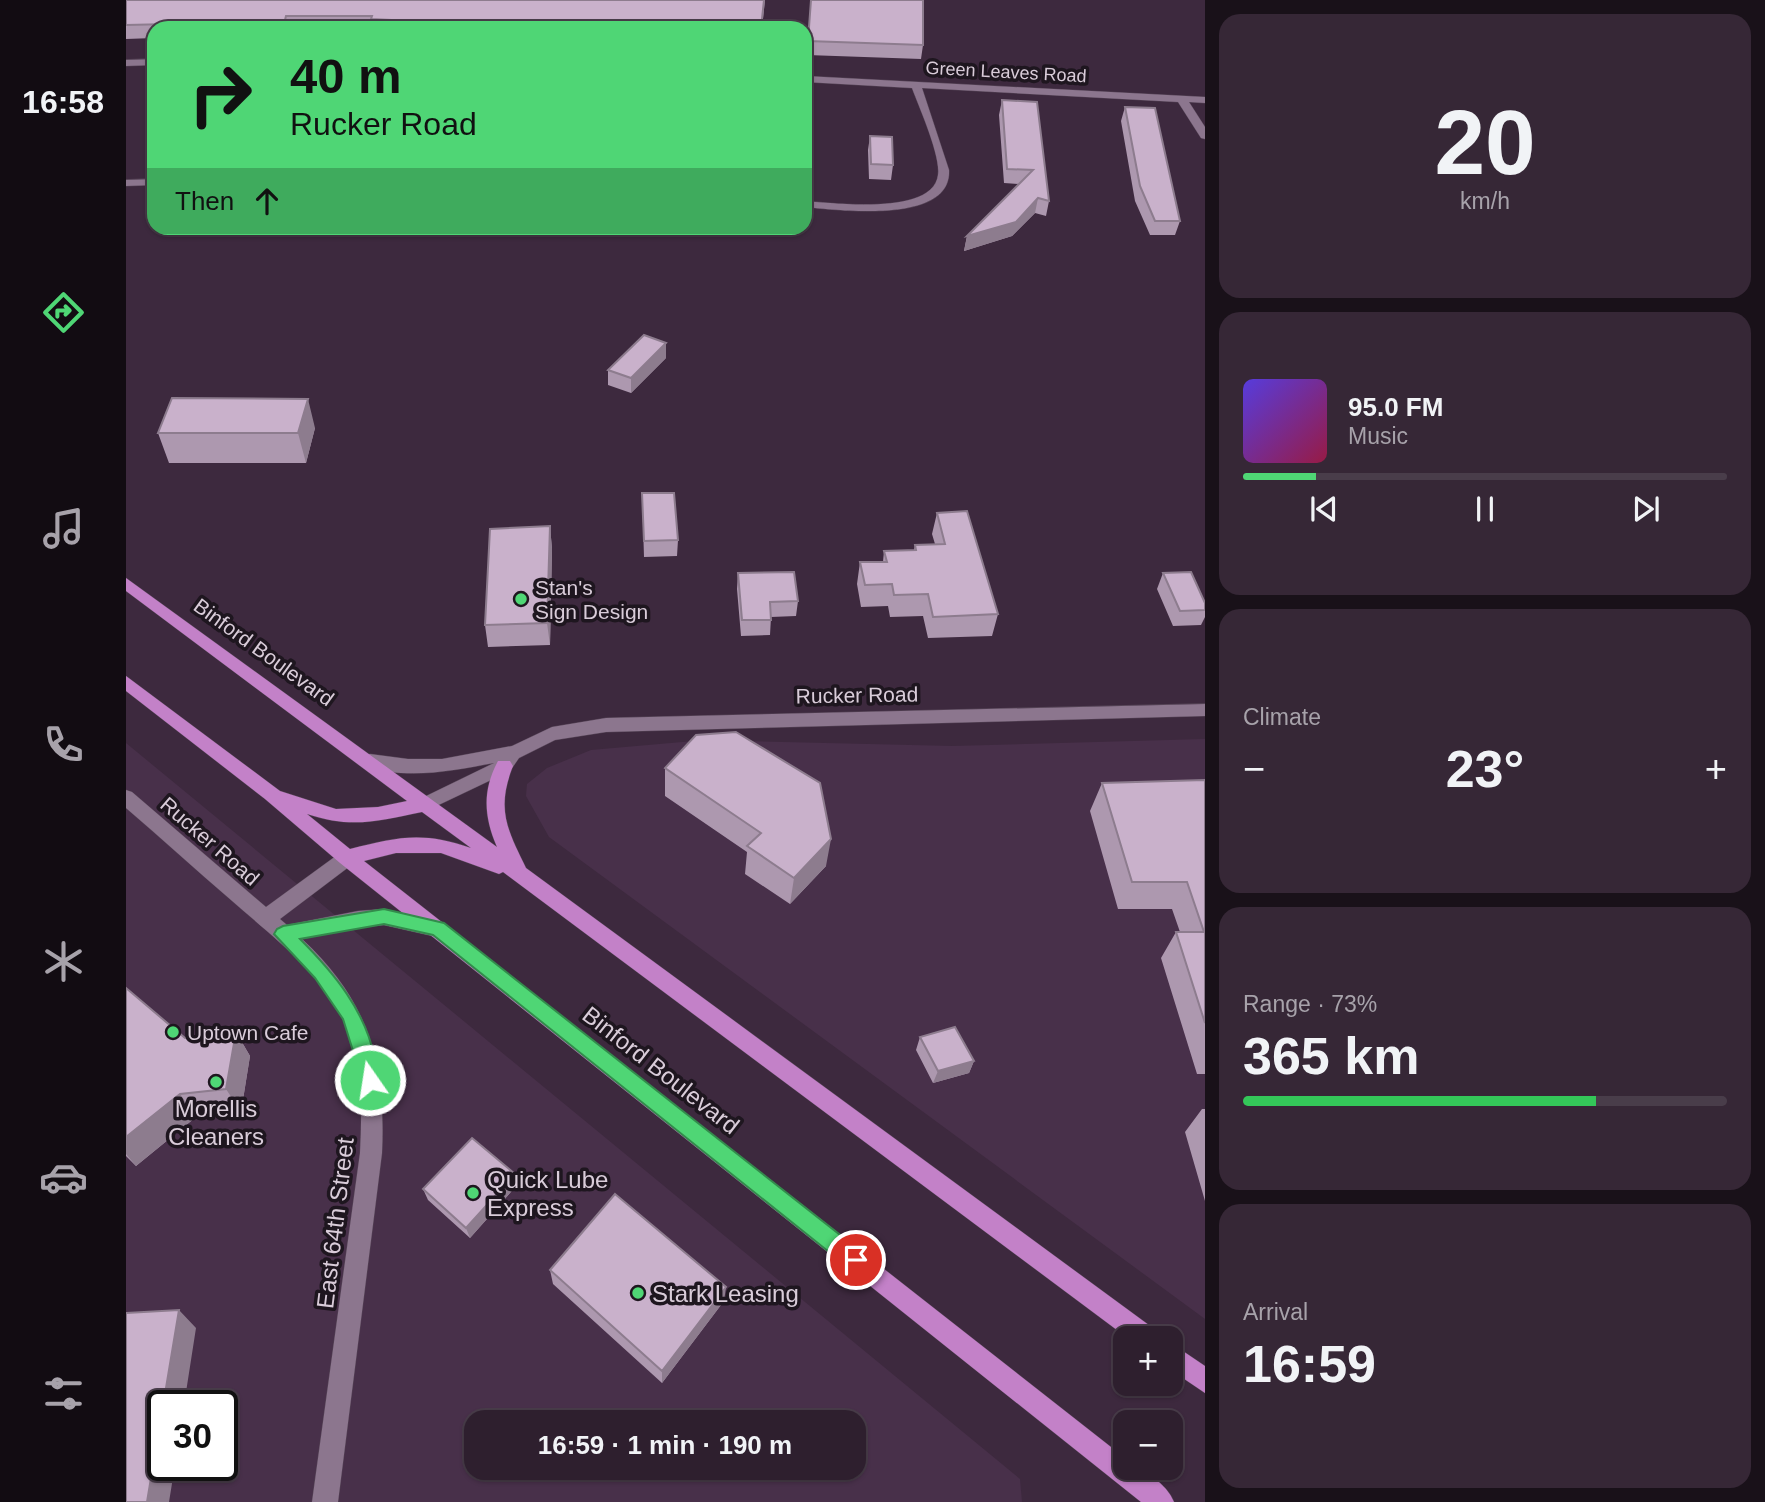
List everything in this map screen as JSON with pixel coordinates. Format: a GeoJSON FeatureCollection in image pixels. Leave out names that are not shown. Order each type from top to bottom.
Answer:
{"type":"FeatureCollection","features":[{"type":"Feature","properties":{"kind":"main road","name":"Binford Boulevard"},"geometry":{"type":"LineString","coordinates":[[126,583],[1131,1326]]}},
{"type":"Feature","properties":{"kind":"main road","name":"Binford Boulevard"},"geometry":{"type":"LineString","coordinates":[[126,682],[271,794],[347,858],[1161,1502]]}},
{"type":"Feature","properties":{"kind":"main road"},"geometry":{"type":"LineString","coordinates":[[509,759],[492,797],[494,812],[519,874]]}},
{"type":"Feature","properties":{"kind":"main road"},"geometry":{"type":"LineString","coordinates":[[271,794],[336,816],[378,814],[426,804]]}},
{"type":"Feature","properties":{"kind":"main road"},"geometry":{"type":"LineString","coordinates":[[347,858],[396,845],[441,845],[519,874]]}},
{"type":"Feature","properties":{"kind":"main road"},"geometry":{"type":"LineString","coordinates":[[1183,1364],[1205,1381]]}},
{"type":"Feature","properties":{"kind":"street"},"geometry":{"type":"LineString","coordinates":[[126,63],[147,62]]}},
{"type":"Feature","properties":{"kind":"street","name":"Green Leaves Road"},"geometry":{"type":"LineString","coordinates":[[812,79],[1205,100]]}},
{"type":"Feature","properties":{"kind":"street"},"geometry":{"type":"LineString","coordinates":[[812,205],[899,206],[919,201],[939,188],[944,173],[916,85]]}},
{"type":"Feature","properties":{"kind":"street"},"geometry":{"type":"LineString","coordinates":[[1182,99],[1205,136]]}},
{"type":"Feature","properties":{"kind":"street"},"geometry":{"type":"LineString","coordinates":[[126,183],[147,182]]}},
{"type":"Feature","properties":{"kind":"street","name":"Rucker Road"},"geometry":{"type":"LineString","coordinates":[[426,804],[552,734],[606,725],[1205,710]]}},
{"type":"Feature","properties":{"kind":"street","name":"Rucker Road"},"geometry":{"type":"LineString","coordinates":[[370,761],[408,766],[442,766],[493,754],[509,759]]}},
{"type":"Feature","properties":{"kind":"street","name":"Rucker Road"},"geometry":{"type":"LineString","coordinates":[[126,797],[283,934]]}},
{"type":"Feature","properties":{"kind":"street"},"geometry":{"type":"LineString","coordinates":[[265,919],[347,858]]}},
{"type":"Feature","properties":{"kind":"street"},"geometry":{"type":"LineString","coordinates":[[283,934],[384,917],[438,929]]}},
{"type":"Feature","properties":{"kind":"street","name":"East 64th Street"},"geometry":{"type":"LineString","coordinates":[[283,934],[322,972],[351,1015],[364,1051],[373,1104],[359,1252],[325,1502]]}},
{"type":"Feature","properties":{"kind":"shaded area"},"geometry":{"type":"Polygon","coordinates":[[[1205,739],[1205,1319],[549,837],[526,796],[527,784],[547,768],[591,750],[705,740],[953,746],[1205,739]]]}},
{"type":"Feature","properties":{"kind":"shaded area"},"geometry":{"type":"Polygon","coordinates":[[[126,743],[1020,1479],[1022,1502],[126,1502],[126,743]]]}},
{"type":"Feature","properties":{"kind":"building"},"geometry":{"type":"Polygon","coordinates":[[[126,0],[764,0],[762,21],[412,21],[371,19],[372,16],[286,16],[285,20],[147,21],[147,25],[126,25],[126,0]]]}},
{"type":"Feature","properties":{"kind":"building"},"geometry":{"type":"Polygon","coordinates":[[[811,0],[923,0],[923,45],[812,41],[812,21],[809,21],[811,0]]]}},
{"type":"Feature","properties":{"kind":"building"},"geometry":{"type":"Polygon","coordinates":[[[1002,100],[1037,102],[1049,201],[1038,198],[1016,222],[967,236],[1033,170],[1007,169],[1002,100]]]}},
{"type":"Feature","properties":{"kind":"building"},"geometry":{"type":"Polygon","coordinates":[[[1125,107],[1155,108],[1180,221],[1155,221],[1140,186],[1125,107]]]}},
{"type":"Feature","properties":{"kind":"building"},"geometry":{"type":"Polygon","coordinates":[[[870,136],[892,137],[893,165],[871,164],[870,136]]]}},
{"type":"Feature","properties":{"kind":"building"},"geometry":{"type":"Polygon","coordinates":[[[644,335],[666,343],[631,378],[608,370],[644,335]]]}},
{"type":"Feature","properties":{"kind":"building"},"geometry":{"type":"Polygon","coordinates":[[[172,398],[308,399],[298,433],[158,433],[172,398]]]}},
{"type":"Feature","properties":{"kind":"building"},"geometry":{"type":"Polygon","coordinates":[[[642,493],[674,493],[678,540],[644,541],[642,493]]]}},
{"type":"Feature","properties":{"kind":"building"},"geometry":{"type":"Polygon","coordinates":[[[967,511],[998,614],[933,617],[928,594],[894,595],[892,584],[865,585],[860,562],[887,562],[884,551],[916,550],[915,545],[945,544],[937,513],[967,511]]]}},
{"type":"Feature","properties":{"kind":"building","name":"Stan's Sign Design"},"geometry":{"type":"Polygon","coordinates":[[[550,526],[547,623],[485,625],[490,529],[550,526]]]}},
{"type":"Feature","properties":{"kind":"building"},"geometry":{"type":"Polygon","coordinates":[[[794,572],[798,601],[770,602],[771,620],[742,620],[738,573],[794,572]]]}},
{"type":"Feature","properties":{"kind":"building"},"geometry":{"type":"Polygon","coordinates":[[[1191,572],[1205,603],[1205,610],[1180,611],[1163,573],[1191,572]]]}},
{"type":"Feature","properties":{"kind":"building"},"geometry":{"type":"Polygon","coordinates":[[[736,732],[820,783],[831,839],[794,878],[747,846],[761,833],[665,768],[696,735],[736,732]]]}},
{"type":"Feature","properties":{"kind":"building"},"geometry":{"type":"Polygon","coordinates":[[[1205,780],[1205,1023],[1176,932],[1204,932],[1187,882],[1132,882],[1102,783],[1205,780]]]}},
{"type":"Feature","properties":{"kind":"building"},"geometry":{"type":"Polygon","coordinates":[[[126,988],[185,1038],[236,1032],[226,1089],[180,1094],[126,1137],[126,988]]]}},
{"type":"Feature","properties":{"kind":"building"},"geometry":{"type":"Polygon","coordinates":[[[955,1027],[974,1061],[938,1071],[920,1037],[955,1027]]]}},
{"type":"Feature","properties":{"kind":"building","name":"Quick Lube Express"},"geometry":{"type":"Polygon","coordinates":[[[472,1138],[515,1174],[466,1228],[423,1189],[472,1138]]]}},
{"type":"Feature","properties":{"kind":"building","name":"Stark Leasing"},"geometry":{"type":"Polygon","coordinates":[[[615,1194],[726,1287],[662,1371],[550,1270],[615,1194]]]}},
{"type":"Feature","properties":{"kind":"building"},"geometry":{"type":"Polygon","coordinates":[[[179,1310],[166,1390],[147,1390],[147,1481],[150,1481],[147,1502],[126,1502],[126,1313],[179,1310]]]}},
{"type":"Feature","properties":{"kind":"place","name":"Stan's Sign Design"},"geometry":{"type":"Point","coordinates":[521,599]}},
{"type":"Feature","properties":{"kind":"place","name":"Uptown Cafe"},"geometry":{"type":"Point","coordinates":[173,1032]}},
{"type":"Feature","properties":{"kind":"place","name":"Morellis Cleaners"},"geometry":{"type":"Point","coordinates":[216,1082]}},
{"type":"Feature","properties":{"kind":"place","name":"Quick Lube Express"},"geometry":{"type":"Point","coordinates":[473,1193]}},
{"type":"Feature","properties":{"kind":"place","name":"Stark Leasing"},"geometry":{"type":"Point","coordinates":[638,1293]}},
{"type":"Feature","properties":{"kind":"route"},"geometry":{"type":"LineString","coordinates":[[370,1080],[364,1051],[351,1015],[322,972],[283,934],[358,919],[384,917],[438,929],[856,1260]]}}]}
